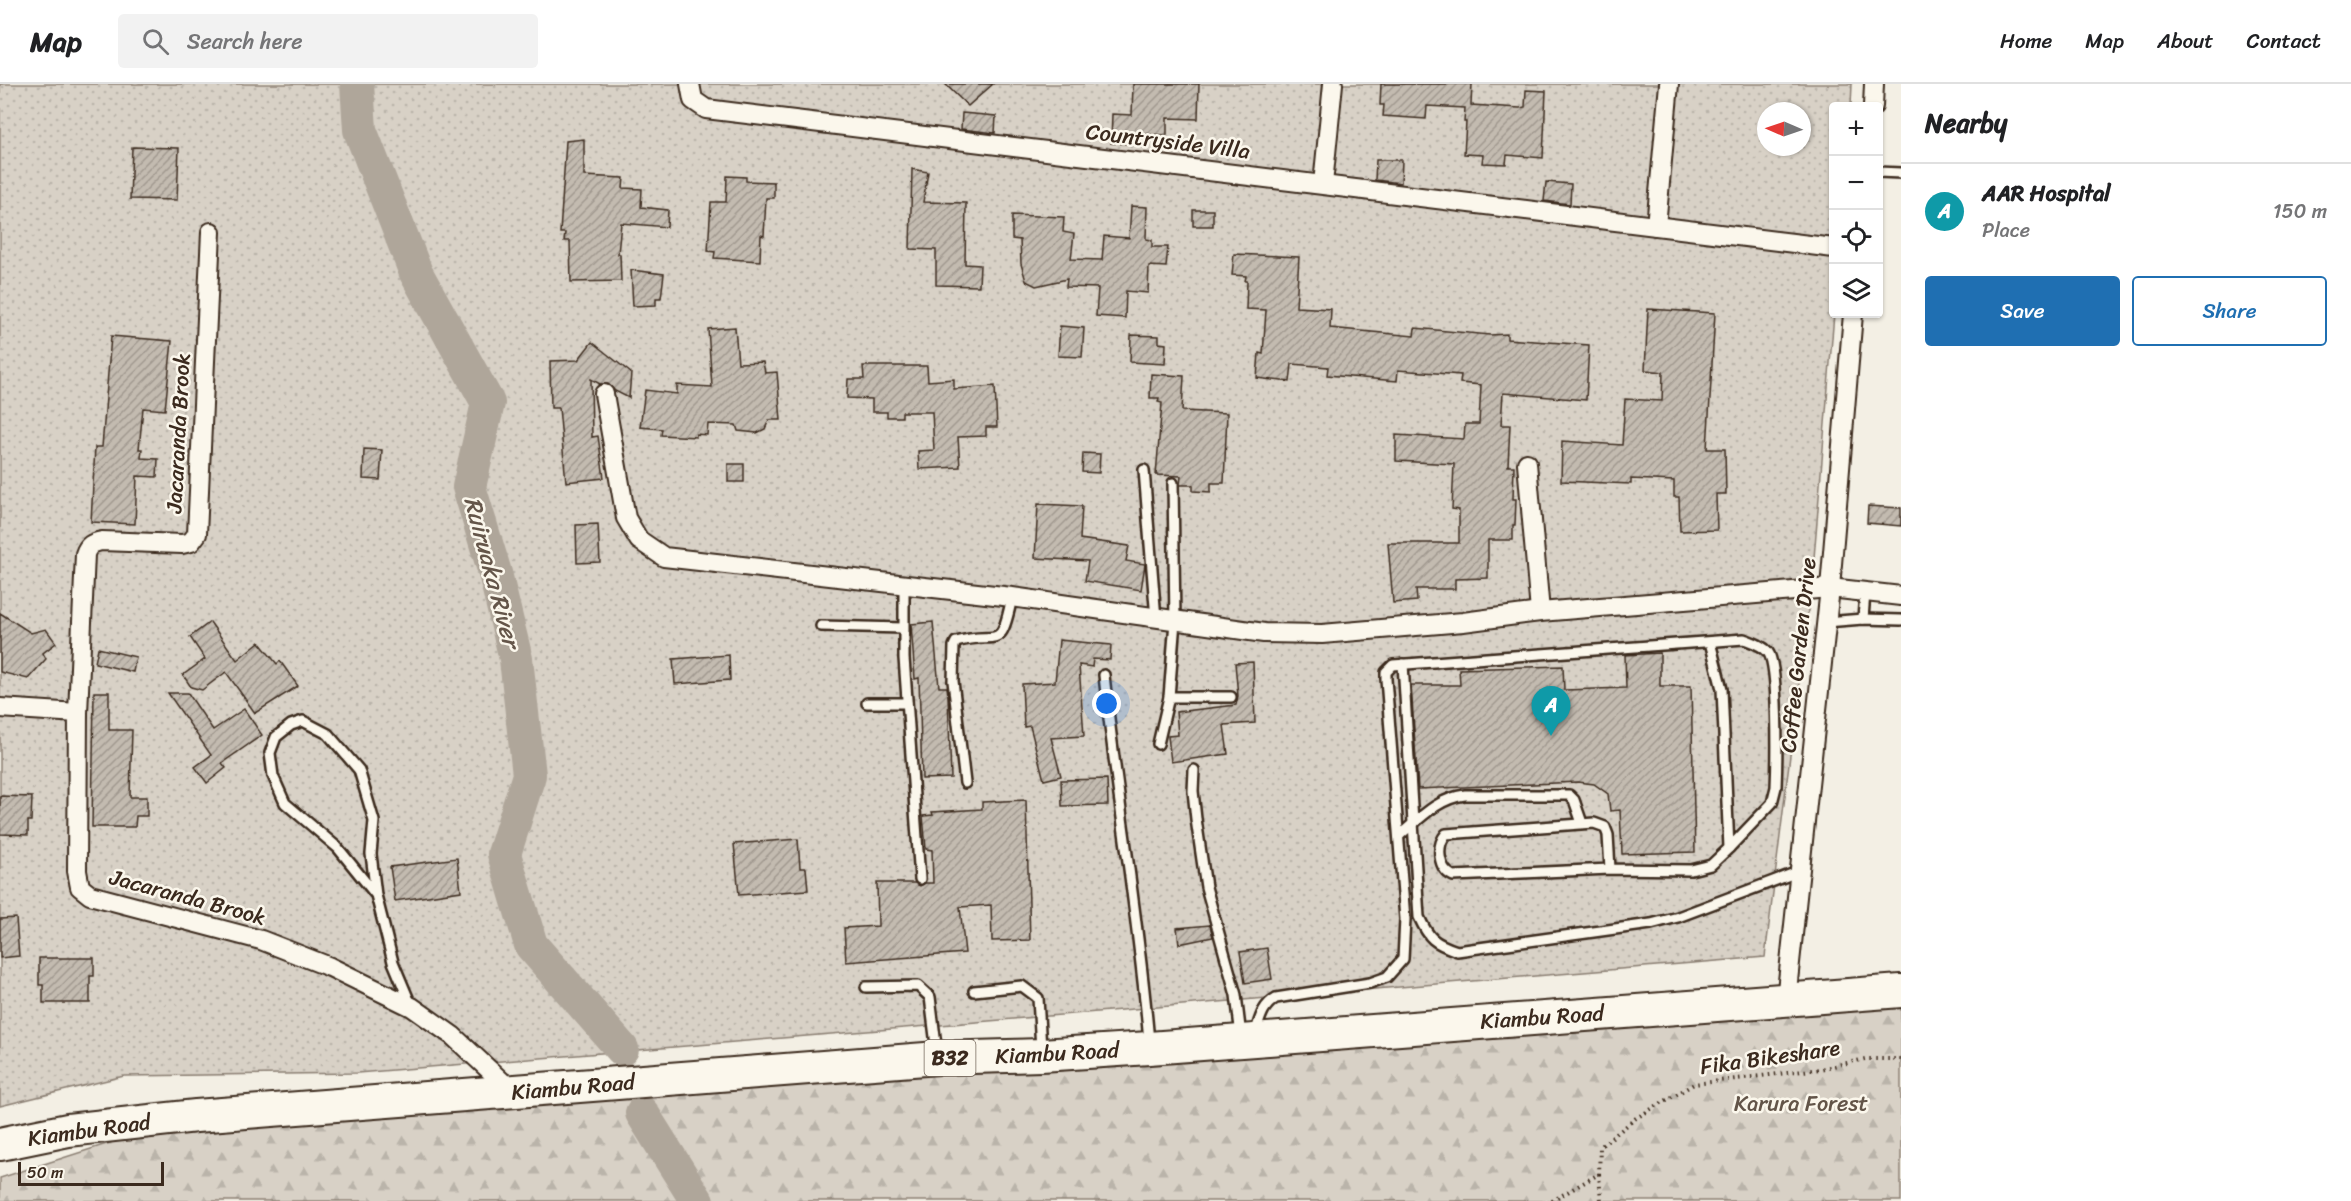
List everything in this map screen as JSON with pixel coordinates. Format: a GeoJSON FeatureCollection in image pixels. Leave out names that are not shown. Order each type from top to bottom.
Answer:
{"type":"FeatureCollection","features":[{"type":"Feature","properties":{"kind":"highway","name":"Kiambu Road"},"geometry":{"type":"LineString","coordinates":[[0,1144],[68,1130],[125,1123],[938,1058],[1041,1055],[1901,991]]}},
{"type":"Feature","properties":{"kind":"street","name":"Countryside Villa"},"geometry":{"type":"LineString","coordinates":[[690,84],[693,100],[706,109],[1829,247]]}},
{"type":"Feature","properties":{"kind":"street"},"geometry":{"type":"LineString","coordinates":[[1323,184],[1333,84]]}},
{"type":"Feature","properties":{"kind":"street"},"geometry":{"type":"LineString","coordinates":[[1656,225],[1669,84]]}},
{"type":"Feature","properties":{"kind":"street"},"geometry":{"type":"LineString","coordinates":[[1872,102],[1874,84]]}},
{"type":"Feature","properties":{"kind":"street","name":"Jacaranda Brook"},"geometry":{"type":"LineString","coordinates":[[211,232],[197,534],[191,542],[183,544],[93,542],[87,547],[85,555],[78,713],[77,871],[80,887],[90,895],[106,900],[261,940],[330,967],[412,1008],[453,1036],[513,1092]]}},
{"type":"Feature","properties":{"kind":"street","name":"Coffee Garden Drive"},"geometry":{"type":"LineString","coordinates":[[1786,1000],[1830,588],[1853,318]]}},
{"type":"Feature","properties":{"kind":"street"},"geometry":{"type":"LineString","coordinates":[[604,394],[626,518],[639,540],[664,557],[1012,597],[1264,633],[1322,634],[1463,622],[1540,612],[1830,588],[1901,596]]}},
{"type":"Feature","properties":{"kind":"street"},"geometry":{"type":"LineString","coordinates":[[1527,463],[1540,612]]}},
{"type":"Feature","properties":{"kind":"street"},"geometry":{"type":"LineString","coordinates":[[0,708],[78,713]]}},
{"type":"Feature","properties":{"kind":"lane"},"geometry":{"type":"LineString","coordinates":[[1883,172],[1901,173]]}},
{"type":"Feature","properties":{"kind":"lane"},"geometry":{"type":"LineString","coordinates":[[1144,470],[1156,619]]}},
{"type":"Feature","properties":{"kind":"lane"},"geometry":{"type":"LineString","coordinates":[[1158,744],[1169,698],[1175,621],[1173,483]]}},
{"type":"Feature","properties":{"kind":"lane"},"geometry":{"type":"LineString","coordinates":[[904,586],[903,628],[907,703],[920,879]]}},
{"type":"Feature","properties":{"kind":"lane"},"geometry":{"type":"LineString","coordinates":[[1863,620],[1865,592]]}},
{"type":"Feature","properties":{"kind":"lane"},"geometry":{"type":"LineString","coordinates":[[965,783],[953,681],[954,646],[956,642],[970,638],[994,639],[999,636],[1007,620],[1012,597]]}},
{"type":"Feature","properties":{"kind":"lane"},"geometry":{"type":"LineString","coordinates":[[1826,622],[1901,620]]}},
{"type":"Feature","properties":{"kind":"lane"},"geometry":{"type":"LineString","coordinates":[[821,626],[903,628]]}},
{"type":"Feature","properties":{"kind":"lane"},"geometry":{"type":"LineString","coordinates":[[1247,1039],[1268,1003],[1276,998],[1370,983],[1387,977],[1403,959],[1405,919],[1386,672],[1393,665],[1744,639],[1756,643],[1769,653],[1774,674],[1777,765],[1776,787],[1772,803],[1711,865],[1691,870],[1610,869],[1453,876],[1446,872],[1442,865],[1440,848],[1446,834],[1582,823],[1599,824],[1605,827],[1608,836],[1610,869]]}},
{"type":"Feature","properties":{"kind":"lane"},"geometry":{"type":"LineString","coordinates":[[1710,642],[1722,689],[1729,848]]}},
{"type":"Feature","properties":{"kind":"lane"},"geometry":{"type":"LineString","coordinates":[[1403,664],[1419,917],[1426,934],[1437,944],[1457,951],[1652,924],[1678,917],[1800,871]]}},
{"type":"Feature","properties":{"kind":"lane"},"geometry":{"type":"LineString","coordinates":[[1104,675],[1144,987],[1149,1047]]}},
{"type":"Feature","properties":{"kind":"lane"},"geometry":{"type":"LineString","coordinates":[[1169,698],[1231,697]]}},
{"type":"Feature","properties":{"kind":"lane"},"geometry":{"type":"LineString","coordinates":[[867,702],[907,703]]}},
{"type":"Feature","properties":{"kind":"lane"},"geometry":{"type":"LineString","coordinates":[[1388,711],[1406,709]]}},
{"type":"Feature","properties":{"kind":"lane"},"geometry":{"type":"LineString","coordinates":[[376,895],[338,848],[285,803],[273,776],[270,753],[276,737],[291,725],[303,721],[328,734],[359,770],[374,820],[371,854],[376,895],[393,962],[412,1008]]}},
{"type":"Feature","properties":{"kind":"lane"},"geometry":{"type":"LineString","coordinates":[[1194,770],[1193,791],[1206,887],[1247,1039]]}},
{"type":"Feature","properties":{"kind":"lane"},"geometry":{"type":"LineString","coordinates":[[1399,836],[1440,802],[1451,796],[1569,795],[1574,800],[1582,823]]}},
{"type":"Feature","properties":{"kind":"lane"},"geometry":{"type":"LineString","coordinates":[[866,987],[918,986],[930,997],[938,1058]]}},
{"type":"Feature","properties":{"kind":"lane"},"geometry":{"type":"LineString","coordinates":[[974,991],[1022,986],[1038,998],[1041,1055]]}},
{"type":"Feature","properties":{"kind":"path","name":"Fika Bikeshare"},"geometry":{"type":"LineString","coordinates":[[1599,1174],[1600,1147],[1636,1118],[1694,1084],[1820,1069],[1865,1059],[1901,1059]]}},
{"type":"Feature","properties":{"kind":"path"},"geometry":{"type":"LineString","coordinates":[[1552,1201],[1599,1174],[1601,1201]]}},
{"type":"Feature","properties":{"kind":"green space"},"geometry":{"type":"Polygon","coordinates":[[[0,84],[1852,84],[1851,102],[1829,102],[1829,318],[1834,318],[1813,570],[1765,957],[357,1073],[124,1076],[0,1106],[0,84]]]}},
{"type":"Feature","properties":{"kind":"green space","name":"Karura Forest"},"geometry":{"type":"Polygon","coordinates":[[[1901,997],[1901,1201],[0,1201],[0,1178],[185,1119],[1901,997]]]}},
{"type":"Feature","properties":{"kind":"building"},"geometry":{"type":"Polygon","coordinates":[[[945,84],[993,84],[968,106],[945,84]]]}},
{"type":"Feature","properties":{"kind":"building"},"geometry":{"type":"Polygon","coordinates":[[[1133,84],[1199,84],[1198,119],[1167,118],[1167,135],[1134,134],[1134,144],[1111,143],[1112,114],[1132,115],[1133,84]]]}},
{"type":"Feature","properties":{"kind":"building"},"geometry":{"type":"Polygon","coordinates":[[[1381,84],[1472,84],[1471,105],[1520,108],[1525,107],[1526,90],[1546,91],[1543,158],[1507,155],[1506,164],[1482,163],[1483,155],[1464,154],[1465,108],[1427,106],[1426,119],[1383,116],[1384,105],[1380,105],[1381,84]]]}},
{"type":"Feature","properties":{"kind":"building"},"geometry":{"type":"Polygon","coordinates":[[[962,113],[996,116],[995,133],[961,129],[962,113]]]}},
{"type":"Feature","properties":{"kind":"building"},"geometry":{"type":"Polygon","coordinates":[[[584,139],[584,176],[624,178],[623,188],[642,189],[641,207],[668,210],[667,227],[621,223],[618,254],[620,254],[621,281],[571,282],[570,241],[564,241],[565,233],[560,233],[566,141],[584,139]]]}},
{"type":"Feature","properties":{"kind":"building"},"geometry":{"type":"Polygon","coordinates":[[[132,147],[179,148],[177,200],[130,199],[132,147]]]}},
{"type":"Feature","properties":{"kind":"building"},"geometry":{"type":"Polygon","coordinates":[[[1376,160],[1402,160],[1401,183],[1375,180],[1376,160]]]}},
{"type":"Feature","properties":{"kind":"building"},"geometry":{"type":"Polygon","coordinates":[[[912,169],[928,172],[923,202],[966,203],[965,264],[980,265],[979,286],[936,285],[936,250],[910,249],[912,169]]]}},
{"type":"Feature","properties":{"kind":"building"},"geometry":{"type":"Polygon","coordinates":[[[727,176],[746,177],[746,181],[774,182],[774,198],[766,198],[760,261],[714,258],[715,252],[708,251],[711,202],[726,202],[727,176]]]}},
{"type":"Feature","properties":{"kind":"building"},"geometry":{"type":"Polygon","coordinates":[[[1546,182],[1571,184],[1570,204],[1544,201],[1546,182]]]}},
{"type":"Feature","properties":{"kind":"building"},"geometry":{"type":"Polygon","coordinates":[[[1131,206],[1147,207],[1146,239],[1152,240],[1152,247],[1168,247],[1166,267],[1149,266],[1148,293],[1126,291],[1125,318],[1096,316],[1098,288],[1066,287],[1067,279],[1036,286],[1026,281],[1021,264],[1020,240],[1012,239],[1012,215],[1064,217],[1063,232],[1074,234],[1071,259],[1102,260],[1104,236],[1129,238],[1131,206]]]}},
{"type":"Feature","properties":{"kind":"building"},"geometry":{"type":"Polygon","coordinates":[[[1193,210],[1213,210],[1213,226],[1193,226],[1193,210]]]}},
{"type":"Feature","properties":{"kind":"building"},"geometry":{"type":"Polygon","coordinates":[[[1234,254],[1299,257],[1296,307],[1331,309],[1330,328],[1414,336],[1415,328],[1490,335],[1507,334],[1507,339],[1589,345],[1586,400],[1503,393],[1501,425],[1510,425],[1508,466],[1514,466],[1515,525],[1513,525],[1513,540],[1488,540],[1488,578],[1455,579],[1455,589],[1416,589],[1417,601],[1393,603],[1388,543],[1459,543],[1459,510],[1452,509],[1454,464],[1396,461],[1396,435],[1464,439],[1465,424],[1479,424],[1481,385],[1460,383],[1461,375],[1398,370],[1397,381],[1327,375],[1328,367],[1292,364],[1290,382],[1257,378],[1259,353],[1263,354],[1266,310],[1246,309],[1246,276],[1232,275],[1234,254]]]}},
{"type":"Feature","properties":{"kind":"building"},"geometry":{"type":"Polygon","coordinates":[[[631,270],[664,274],[661,298],[656,298],[656,305],[633,306],[631,270]]]}},
{"type":"Feature","properties":{"kind":"building"},"geometry":{"type":"Polygon","coordinates":[[[1648,309],[1715,313],[1707,449],[1725,449],[1726,494],[1716,494],[1717,530],[1680,531],[1679,497],[1674,497],[1674,481],[1631,479],[1631,484],[1561,481],[1562,441],[1622,445],[1625,399],[1662,401],[1663,372],[1645,370],[1648,309]]]}},
{"type":"Feature","properties":{"kind":"building"},"geometry":{"type":"Polygon","coordinates":[[[1060,326],[1084,328],[1082,357],[1058,356],[1060,326]]]}},
{"type":"Feature","properties":{"kind":"building"},"geometry":{"type":"Polygon","coordinates":[[[735,327],[738,363],[763,362],[765,373],[777,372],[781,420],[769,420],[765,429],[757,433],[738,431],[736,425],[708,424],[707,435],[696,434],[696,437],[661,435],[662,429],[640,427],[645,390],[677,394],[677,385],[712,387],[708,329],[735,327]]]}},
{"type":"Feature","properties":{"kind":"building"},"geometry":{"type":"Polygon","coordinates":[[[1131,335],[1159,336],[1159,343],[1166,344],[1165,364],[1130,362],[1131,335]]]}},
{"type":"Feature","properties":{"kind":"building"},"geometry":{"type":"Polygon","coordinates":[[[111,336],[172,341],[165,410],[143,408],[139,449],[142,449],[141,458],[158,459],[157,477],[137,476],[135,524],[91,522],[95,447],[102,447],[111,336]]]}},
{"type":"Feature","properties":{"kind":"building"},"geometry":{"type":"Polygon","coordinates":[[[592,342],[631,373],[629,398],[615,391],[608,384],[600,384],[591,379],[592,437],[598,436],[604,478],[566,482],[559,408],[551,408],[550,361],[578,360],[592,342]]]}},
{"type":"Feature","properties":{"kind":"building"},"geometry":{"type":"Polygon","coordinates":[[[863,366],[927,366],[928,381],[954,379],[954,389],[995,386],[997,427],[986,427],[986,436],[958,437],[960,467],[919,469],[918,451],[934,450],[932,412],[902,412],[902,417],[887,417],[887,412],[872,412],[872,399],[847,398],[848,379],[864,379],[863,366]]]}},
{"type":"Feature","properties":{"kind":"building"},"geometry":{"type":"Polygon","coordinates":[[[1151,374],[1184,376],[1182,411],[1227,413],[1224,483],[1211,483],[1211,492],[1193,491],[1193,485],[1180,485],[1181,476],[1156,475],[1162,403],[1158,402],[1159,398],[1150,398],[1151,374]]]}},
{"type":"Feature","properties":{"kind":"building"},"geometry":{"type":"Polygon","coordinates":[[[364,449],[382,450],[380,480],[363,479],[364,449]]]}},
{"type":"Feature","properties":{"kind":"building"},"geometry":{"type":"Polygon","coordinates":[[[1083,453],[1100,454],[1099,473],[1082,472],[1083,453]]]}},
{"type":"Feature","properties":{"kind":"building"},"geometry":{"type":"Polygon","coordinates":[[[728,464],[744,464],[744,482],[728,482],[728,464]]]}},
{"type":"Feature","properties":{"kind":"building"},"geometry":{"type":"Polygon","coordinates":[[[1038,504],[1082,506],[1080,539],[1129,546],[1126,561],[1145,564],[1141,590],[1085,581],[1088,561],[1035,558],[1038,504]]]}},
{"type":"Feature","properties":{"kind":"building"},"geometry":{"type":"Polygon","coordinates":[[[1868,506],[1901,508],[1901,526],[1867,523],[1868,506]]]}},
{"type":"Feature","properties":{"kind":"building"},"geometry":{"type":"Polygon","coordinates":[[[598,524],[600,562],[577,563],[576,525],[598,524]]]}},
{"type":"Feature","properties":{"kind":"building"},"geometry":{"type":"Polygon","coordinates":[[[0,613],[31,633],[46,629],[56,643],[43,653],[46,659],[28,679],[0,672],[0,613]]]}},
{"type":"Feature","properties":{"kind":"building"},"geometry":{"type":"Polygon","coordinates":[[[210,622],[237,660],[259,642],[277,664],[280,661],[298,686],[255,713],[226,672],[202,690],[191,687],[183,675],[205,659],[190,637],[210,622]]]}},
{"type":"Feature","properties":{"kind":"building"},"geometry":{"type":"Polygon","coordinates":[[[933,622],[939,687],[947,687],[951,778],[922,779],[919,678],[915,679],[911,624],[933,622]]]}},
{"type":"Feature","properties":{"kind":"building"},"geometry":{"type":"Polygon","coordinates":[[[1059,640],[1111,645],[1110,660],[1093,659],[1092,667],[1079,665],[1084,736],[1051,738],[1061,776],[1044,780],[1030,726],[1024,727],[1022,684],[1055,682],[1059,640]]]}},
{"type":"Feature","properties":{"kind":"building"},"geometry":{"type":"Polygon","coordinates":[[[98,648],[136,657],[133,672],[95,663],[98,648]]]}},
{"type":"Feature","properties":{"kind":"building"},"geometry":{"type":"Polygon","coordinates":[[[1660,653],[1660,686],[1691,686],[1695,852],[1622,854],[1620,810],[1610,811],[1608,794],[1594,784],[1578,782],[1418,789],[1411,685],[1460,685],[1459,669],[1563,666],[1564,690],[1626,688],[1625,655],[1660,653]]]}},
{"type":"Feature","properties":{"kind":"building"},"geometry":{"type":"Polygon","coordinates":[[[729,655],[730,680],[675,684],[673,659],[729,655]]]}},
{"type":"Feature","properties":{"kind":"building"},"geometry":{"type":"Polygon","coordinates":[[[1253,662],[1255,723],[1224,725],[1228,754],[1171,762],[1168,736],[1178,735],[1176,712],[1236,705],[1238,696],[1235,663],[1253,662]]]}},
{"type":"Feature","properties":{"kind":"building"},"geometry":{"type":"Polygon","coordinates":[[[94,692],[109,692],[109,730],[132,730],[130,797],[147,797],[147,816],[136,816],[135,827],[92,827],[94,692]]]}},
{"type":"Feature","properties":{"kind":"building"},"geometry":{"type":"Polygon","coordinates":[[[168,693],[188,693],[213,730],[244,709],[262,735],[222,763],[226,768],[207,783],[195,767],[211,755],[168,693]]]}},
{"type":"Feature","properties":{"kind":"building"},"geometry":{"type":"Polygon","coordinates":[[[1107,779],[1108,805],[1062,806],[1061,780],[1107,779]]]}},
{"type":"Feature","properties":{"kind":"building"},"geometry":{"type":"Polygon","coordinates":[[[0,796],[32,797],[28,835],[0,834],[0,796]]]}},
{"type":"Feature","properties":{"kind":"building"},"geometry":{"type":"Polygon","coordinates":[[[1026,800],[1030,940],[992,941],[991,905],[960,907],[965,953],[846,962],[844,928],[878,926],[877,883],[915,883],[920,886],[933,883],[932,850],[926,849],[923,816],[933,815],[932,812],[982,809],[982,802],[1026,800]]]}},
{"type":"Feature","properties":{"kind":"building"},"geometry":{"type":"Polygon","coordinates":[[[798,839],[800,868],[806,868],[808,890],[739,895],[734,844],[798,839]]]}},
{"type":"Feature","properties":{"kind":"building"},"geometry":{"type":"Polygon","coordinates":[[[457,858],[461,891],[395,901],[390,867],[457,858]]]}},
{"type":"Feature","properties":{"kind":"building"},"geometry":{"type":"Polygon","coordinates":[[[16,918],[19,956],[0,958],[0,919],[16,918]]]}},
{"type":"Feature","properties":{"kind":"building"},"geometry":{"type":"Polygon","coordinates":[[[1210,925],[1213,937],[1179,944],[1177,928],[1210,925]]]}},
{"type":"Feature","properties":{"kind":"building"},"geometry":{"type":"Polygon","coordinates":[[[1267,948],[1272,979],[1245,983],[1240,952],[1267,948]]]}},
{"type":"Feature","properties":{"kind":"building"},"geometry":{"type":"Polygon","coordinates":[[[39,958],[94,958],[94,976],[90,976],[90,1003],[43,1003],[43,985],[39,985],[39,958]]]}},
{"type":"Feature","properties":{"kind":"waterway","name":"Ruiruaka River"},"geometry":{"type":"LineString","coordinates":[[357,84],[360,130],[416,273],[488,403],[469,487],[495,573],[516,659],[529,775],[504,854],[531,945],[622,1049]]}},
{"type":"Feature","properties":{"kind":"waterway","name":"Ruiruaka River"},"geometry":{"type":"LineString","coordinates":[[642,1113],[697,1201]]}},
{"type":"Feature","properties":{"kind":"place","name":"AAR Hospital"},"geometry":{"type":"Point","coordinates":[1551,736]}}]}
